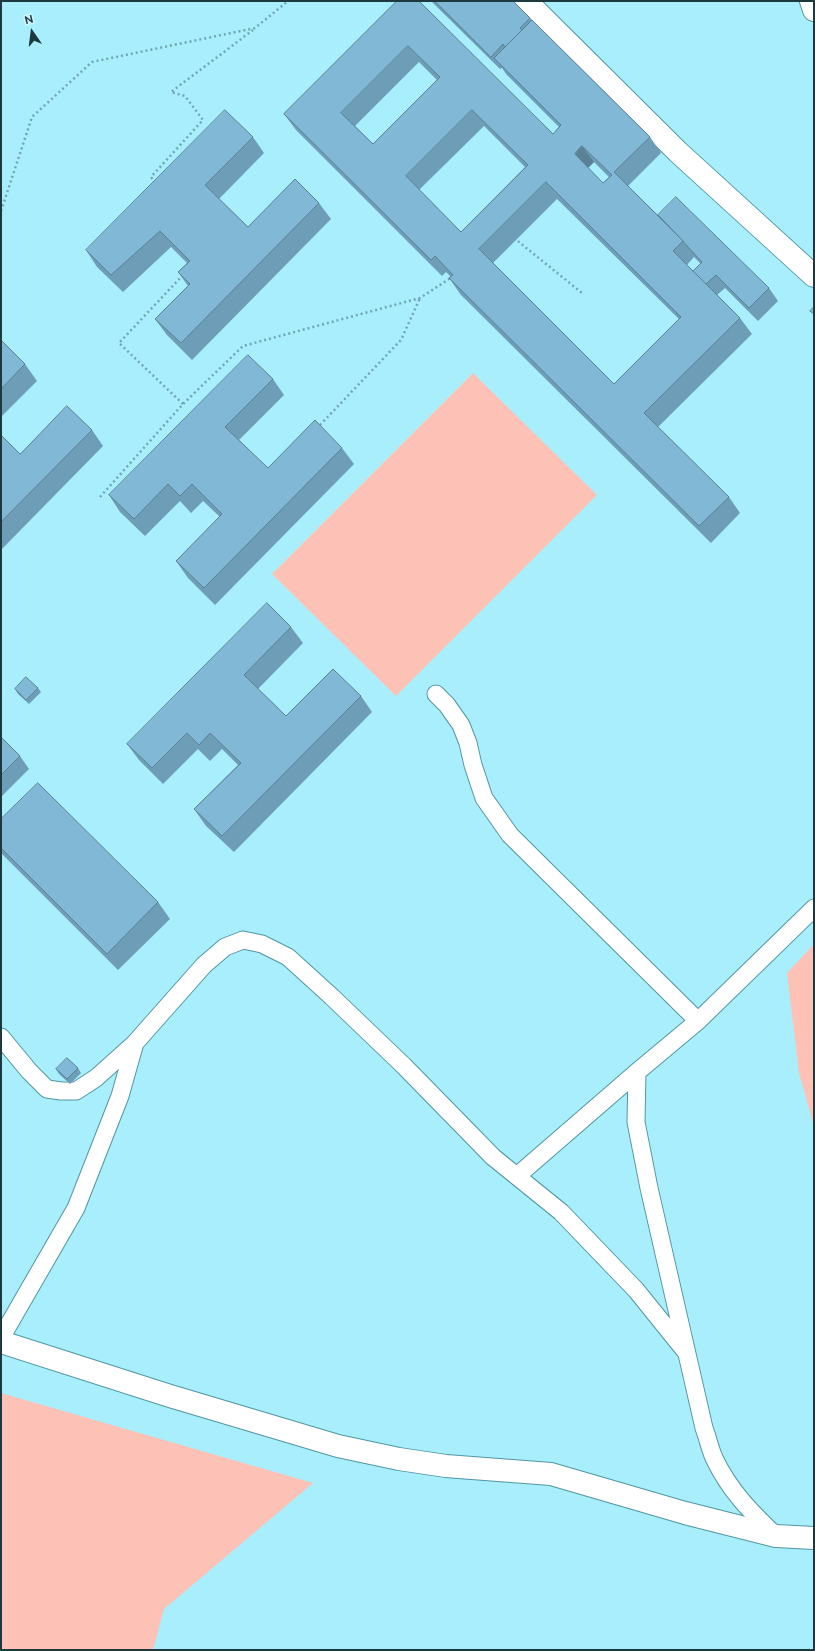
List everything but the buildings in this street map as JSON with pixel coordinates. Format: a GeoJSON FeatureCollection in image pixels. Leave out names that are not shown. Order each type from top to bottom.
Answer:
{"type":"FeatureCollection","features":[{"type":"Feature","properties":{"kind":"street"},"geometry":{"type":"LineString","coordinates":[[526,1],[678,152],[814,276]]}},
{"type":"Feature","properties":{"kind":"street"},"geometry":{"type":"LineString","coordinates":[[811,1],[814,10]]}},
{"type":"Feature","properties":{"kind":"street"},"geometry":{"type":"LineString","coordinates":[[1,1342],[170,1396],[338,1446],[398,1459],[433,1464],[550,1474],[615,1491],[685,1513],[776,1536],[814,1538]]}},
{"type":"Feature","properties":{"kind":"lane"},"geometry":{"type":"LineString","coordinates":[[436,694],[447,705],[461,725],[468,743],[473,765],[484,798],[510,835],[698,1021]]}},
{"type":"Feature","properties":{"kind":"lane"},"geometry":{"type":"LineString","coordinates":[[517,1176],[698,1021],[814,908]]}},
{"type":"Feature","properties":{"kind":"lane"},"geometry":{"type":"LineString","coordinates":[[1,1037],[29,1071],[48,1089],[76,1091],[96,1078],[135,1043],[204,965],[225,947],[243,940],[262,944],[288,957],[404,1066],[493,1157],[561,1212],[636,1290],[686,1352]]}},
{"type":"Feature","properties":{"kind":"lane"},"geometry":{"type":"LineString","coordinates":[[1,1338],[76,1208],[120,1096],[135,1043]]}},
{"type":"Feature","properties":{"kind":"lane"},"geometry":{"type":"LineString","coordinates":[[637,1072],[636,1122],[649,1188],[704,1428],[715,1459],[731,1489],[747,1508],[776,1536]]}},
{"type":"Feature","properties":{"kind":"path"},"geometry":{"type":"LineString","coordinates":[[159,187],[150,177],[203,120],[184,96],[171,92],[288,1]]}},
{"type":"Feature","properties":{"kind":"path"},"geometry":{"type":"LineString","coordinates":[[1,211],[32,117],[92,62],[255,28]]}},
{"type":"Feature","properties":{"kind":"path"},"geometry":{"type":"LineString","coordinates":[[512,237],[582,293]]}},
{"type":"Feature","properties":{"kind":"path"},"geometry":{"type":"LineString","coordinates":[[183,404],[119,343],[186,272]]}},
{"type":"Feature","properties":{"kind":"path"},"geometry":{"type":"LineString","coordinates":[[100,497],[183,404],[243,346],[420,298],[456,272]]}},
{"type":"Feature","properties":{"kind":"path"},"geometry":{"type":"LineString","coordinates":[[320,425],[401,340],[420,298]]}},
{"type":"Feature","properties":{"kind":"shaded area"},"geometry":{"type":"Polygon","coordinates":[[[473,373],[597,495],[396,696],[272,574],[473,373]]]}},
{"type":"Feature","properties":{"kind":"shaded area"},"geometry":{"type":"Polygon","coordinates":[[[814,944],[814,1126],[799,1073],[787,973],[814,944]]]}},
{"type":"Feature","properties":{"kind":"shaded area"},"geometry":{"type":"Polygon","coordinates":[[[1,1393],[313,1483],[164,1609],[153,1650],[1,1650],[1,1393]]]}}]}
